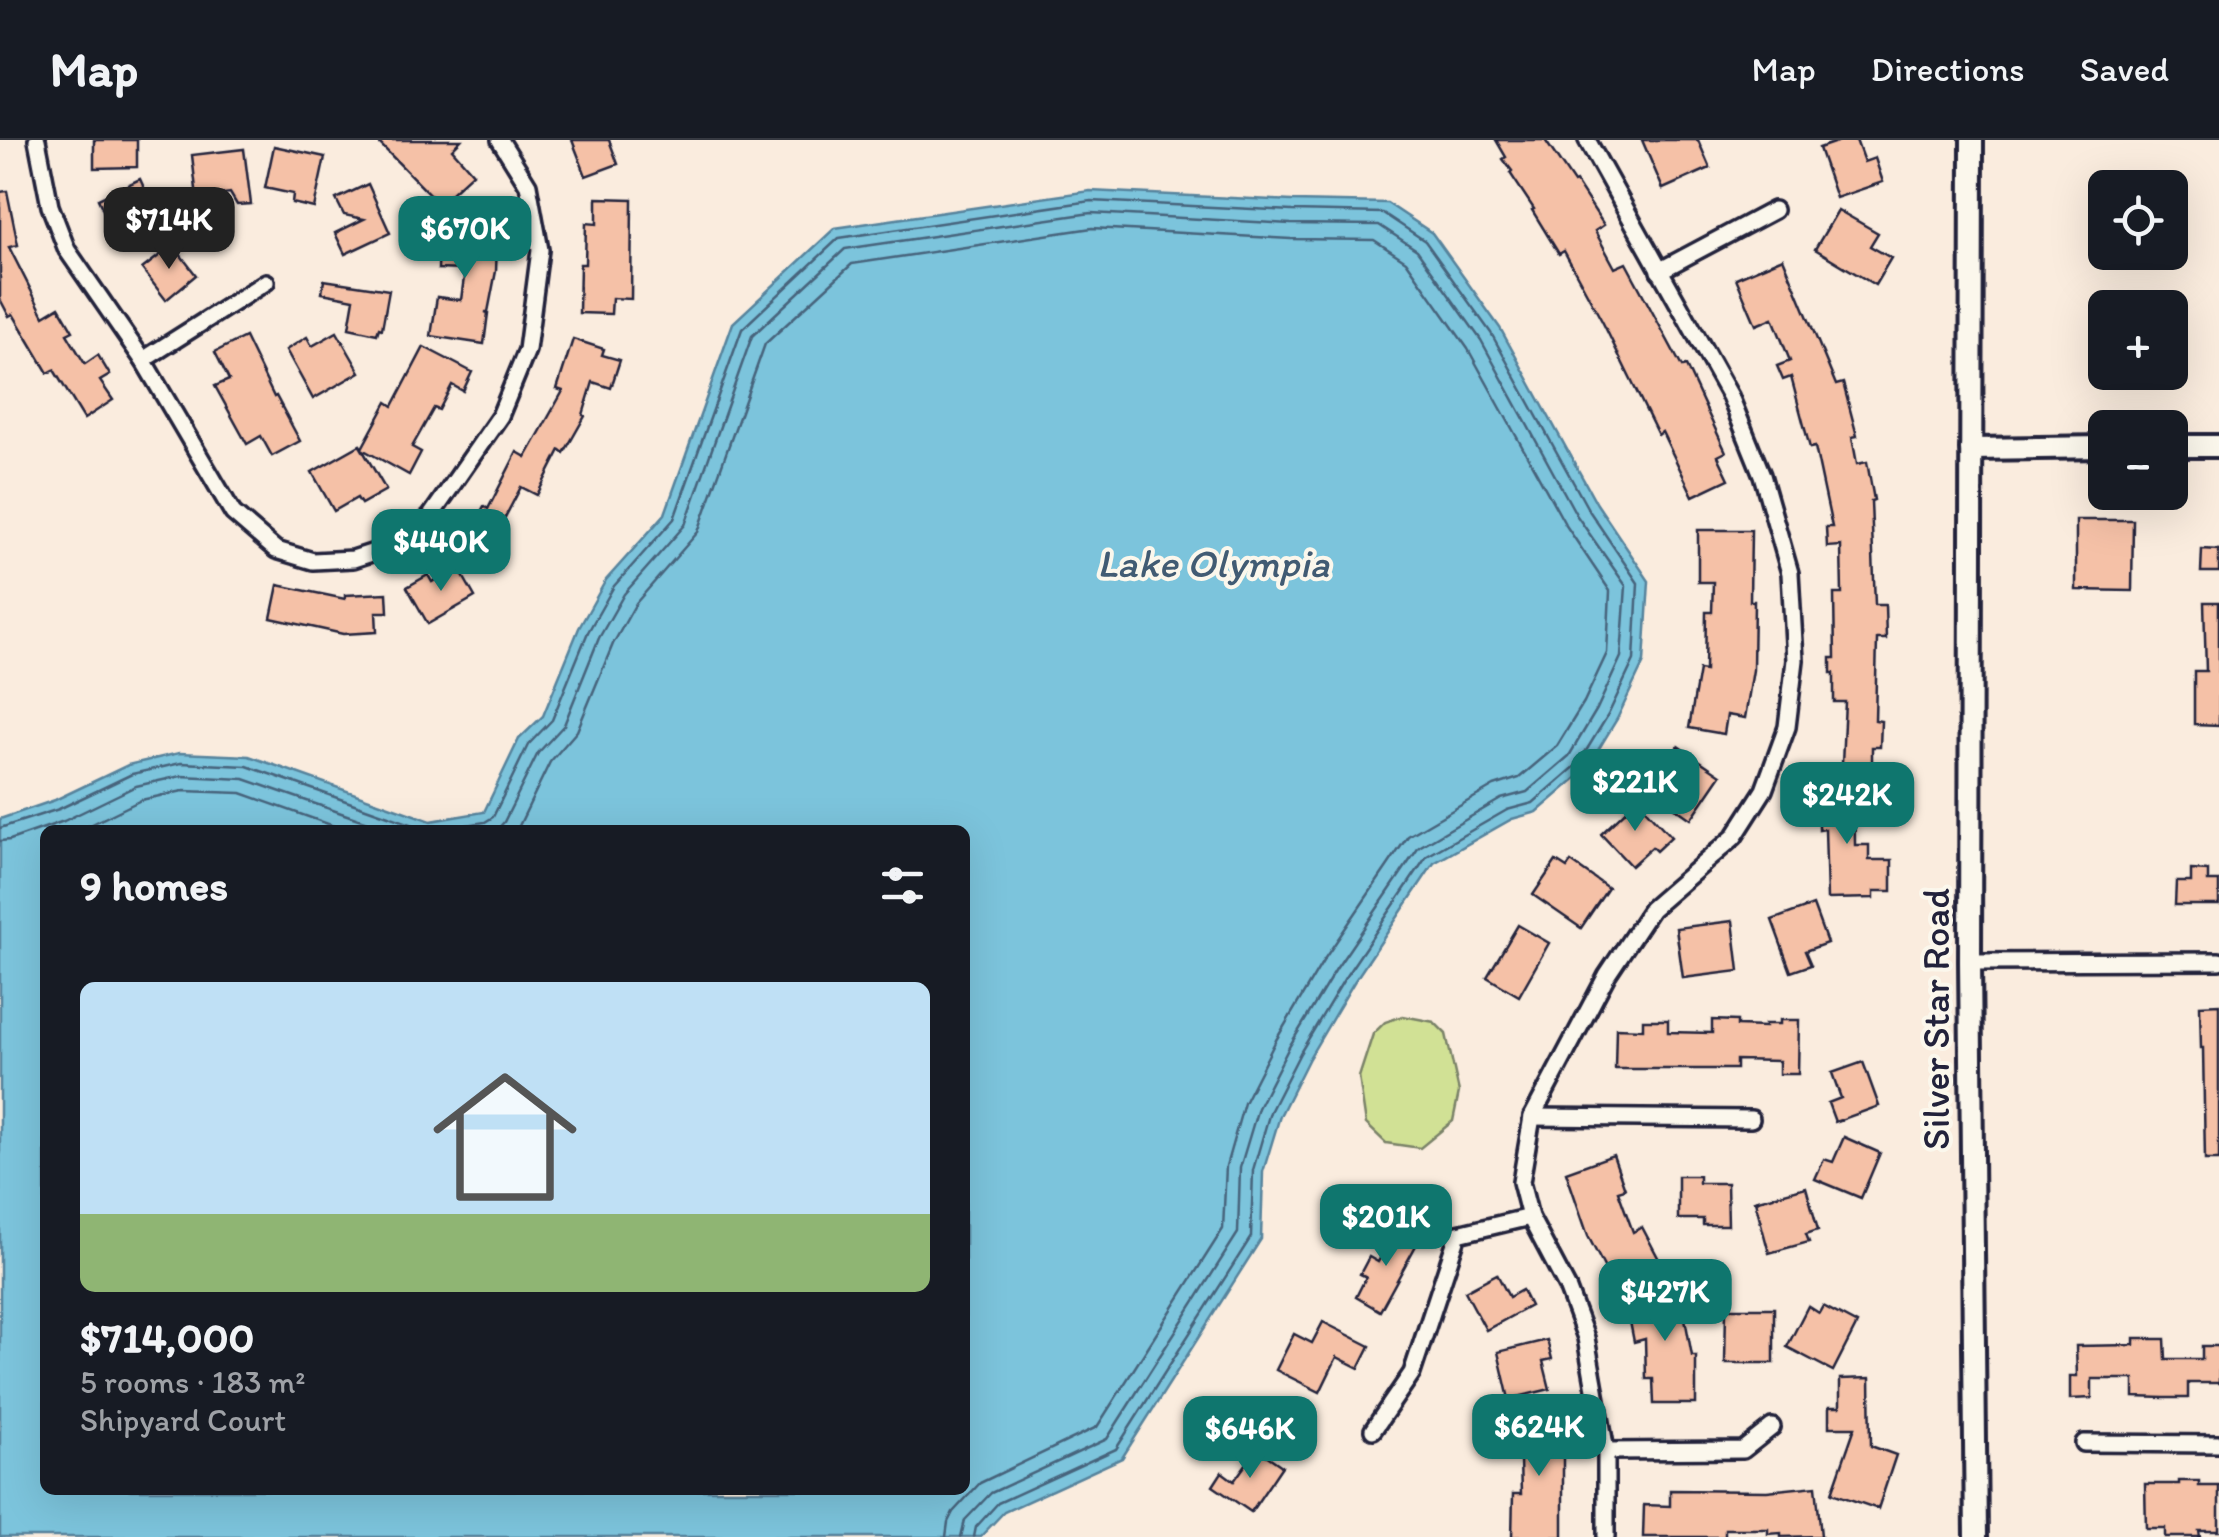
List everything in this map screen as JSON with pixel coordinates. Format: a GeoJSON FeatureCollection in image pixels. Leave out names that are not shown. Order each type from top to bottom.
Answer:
{"type":"FeatureCollection","features":[{"type":"Feature","properties":{"kind":"main road","name":"Silver Star Road"},"geometry":{"type":"LineString","coordinates":[[1972,140],[1970,962],[1976,1537]]}},
{"type":"Feature","properties":{"kind":"main road"},"geometry":{"type":"LineString","coordinates":[[2188,446],[2219,446]]}},
{"type":"Feature","properties":{"kind":"main road"},"geometry":{"type":"LineString","coordinates":[[1971,448],[2088,447]]}},
{"type":"Feature","properties":{"kind":"street"},"geometry":{"type":"LineString","coordinates":[[37,140],[50,206],[66,250],[143,360],[232,513],[276,550],[313,560],[353,559],[396,545],[430,517],[500,416],[527,350],[540,250],[528,185],[500,140]]}},
{"type":"Feature","properties":{"kind":"street"},"geometry":{"type":"LineString","coordinates":[[1587,140],[1730,396],[1762,476],[1790,573],[1794,660],[1788,727],[1764,790],[1734,837],[1651,909],[1607,974],[1532,1117],[1521,1182],[1530,1217],[1567,1287],[1586,1338],[1606,1451],[1606,1537]]}},
{"type":"Feature","properties":{"kind":"street"},"geometry":{"type":"LineString","coordinates":[[1660,270],[1774,210]]}},
{"type":"Feature","properties":{"kind":"street"},"geometry":{"type":"LineString","coordinates":[[143,360],[266,282]]}},
{"type":"Feature","properties":{"kind":"street"},"geometry":{"type":"LineString","coordinates":[[1970,962],[2219,961]]}},
{"type":"Feature","properties":{"kind":"street"},"geometry":{"type":"LineString","coordinates":[[1532,1117],[1750,1119]]}},
{"type":"Feature","properties":{"kind":"street"},"geometry":{"type":"LineString","coordinates":[[1372,1430],[1412,1373],[1458,1234],[1530,1217]]}},
{"type":"Feature","properties":{"kind":"street"},"geometry":{"type":"LineString","coordinates":[[1606,1451],[1743,1450],[1772,1427]]}},
{"type":"Feature","properties":{"kind":"street"},"geometry":{"type":"LineString","coordinates":[[2084,1443],[2219,1444]]}},
{"type":"Feature","properties":{"kind":"green space"},"geometry":{"type":"Polygon","coordinates":[[[1403,1016],[1434,1022],[1446,1034],[1459,1092],[1453,1121],[1420,1148],[1386,1143],[1366,1124],[1359,1077],[1373,1034],[1385,1022],[1403,1016]]]}},
{"type":"Feature","properties":{"kind":"water","name":"Lake Olympia"},"geometry":{"type":"Polygon","coordinates":[[[1090,191],[1387,203],[1432,233],[1500,328],[1597,504],[1649,581],[1644,662],[1617,719],[1586,770],[1537,812],[1512,819],[1434,863],[1354,982],[1280,1116],[1263,1172],[1261,1239],[1122,1458],[1004,1512],[980,1537],[0,1537],[0,819],[55,800],[128,765],[179,753],[249,756],[431,821],[484,812],[519,739],[543,716],[579,628],[606,580],[665,514],[733,323],[835,228],[1090,191]]]}},
{"type":"Feature","properties":{"kind":"building"},"geometry":{"type":"Polygon","coordinates":[[[94,140],[137,140],[137,167],[94,168],[94,140]]]}},
{"type":"Feature","properties":{"kind":"building"},"geometry":{"type":"Polygon","coordinates":[[[376,140],[461,140],[452,149],[473,173],[439,204],[376,140]]]}},
{"type":"Feature","properties":{"kind":"building"},"geometry":{"type":"Polygon","coordinates":[[[572,140],[609,140],[618,164],[586,176],[572,140]]]}},
{"type":"Feature","properties":{"kind":"building"},"geometry":{"type":"Polygon","coordinates":[[[1496,140],[1545,140],[1576,182],[1604,225],[1595,231],[1615,268],[1626,263],[1682,367],[1686,366],[1726,452],[1718,456],[1729,479],[1693,496],[1564,251],[1559,254],[1532,210],[1496,140]]]}},
{"type":"Feature","properties":{"kind":"building"},"geometry":{"type":"Polygon","coordinates":[[[1642,140],[1698,140],[1710,168],[1663,189],[1642,140]]]}},
{"type":"Feature","properties":{"kind":"building"},"geometry":{"type":"Polygon","coordinates":[[[1856,140],[1864,162],[1875,158],[1883,182],[1836,198],[1819,148],[1856,140]]]}},
{"type":"Feature","properties":{"kind":"building"},"geometry":{"type":"Polygon","coordinates":[[[274,146],[325,157],[314,208],[292,203],[293,194],[265,188],[274,146]]]}},
{"type":"Feature","properties":{"kind":"building"},"geometry":{"type":"Polygon","coordinates":[[[244,149],[251,204],[237,205],[230,193],[197,198],[192,155],[244,149]]]}},
{"type":"Feature","properties":{"kind":"building"},"geometry":{"type":"Polygon","coordinates":[[[140,179],[161,225],[119,244],[98,199],[140,179]]]}},
{"type":"Feature","properties":{"kind":"building"},"geometry":{"type":"Polygon","coordinates":[[[368,184],[390,233],[345,254],[335,233],[364,219],[344,215],[336,199],[368,184]]]}},
{"type":"Feature","properties":{"kind":"building"},"geometry":{"type":"Polygon","coordinates":[[[7,191],[18,245],[9,247],[44,316],[59,307],[73,331],[67,334],[85,364],[98,355],[110,375],[100,381],[113,400],[84,419],[54,370],[48,373],[0,299],[0,192],[7,191]]]}},
{"type":"Feature","properties":{"kind":"building"},"geometry":{"type":"Polygon","coordinates":[[[597,198],[632,199],[631,299],[612,298],[611,314],[579,313],[586,223],[597,224],[597,198]]]}},
{"type":"Feature","properties":{"kind":"building"},"geometry":{"type":"Polygon","coordinates":[[[1838,210],[1878,233],[1870,246],[1891,258],[1875,285],[1815,249],[1838,210]]]}},
{"type":"Feature","properties":{"kind":"building"},"geometry":{"type":"Polygon","coordinates":[[[440,218],[483,219],[482,245],[497,245],[496,271],[485,312],[488,313],[484,344],[431,336],[437,297],[461,300],[465,270],[438,269],[440,218]]]}},
{"type":"Feature","properties":{"kind":"building"},"geometry":{"type":"Polygon","coordinates":[[[173,245],[196,275],[166,300],[142,269],[173,245]]]}},
{"type":"Feature","properties":{"kind":"building"},"geometry":{"type":"Polygon","coordinates":[[[1783,258],[1836,385],[1843,383],[1857,436],[1852,437],[1857,464],[1867,462],[1874,500],[1871,501],[1875,605],[1885,605],[1886,639],[1877,639],[1875,720],[1881,721],[1880,747],[1872,747],[1872,765],[1842,763],[1845,702],[1834,702],[1831,673],[1831,658],[1835,658],[1834,594],[1842,594],[1841,546],[1827,547],[1826,527],[1832,527],[1815,447],[1810,448],[1791,377],[1783,380],[1777,366],[1790,361],[1773,318],[1756,325],[1736,278],[1783,258]]]}},
{"type":"Feature","properties":{"kind":"building"},"geometry":{"type":"Polygon","coordinates":[[[324,280],[389,290],[382,329],[377,334],[349,328],[354,299],[322,293],[324,280]]]}},
{"type":"Feature","properties":{"kind":"building"},"geometry":{"type":"Polygon","coordinates":[[[337,332],[360,372],[313,399],[286,350],[307,337],[312,346],[337,332]]]}},
{"type":"Feature","properties":{"kind":"building"},"geometry":{"type":"Polygon","coordinates":[[[245,337],[300,441],[272,456],[261,436],[247,444],[215,386],[229,380],[215,352],[245,337]]]}},
{"type":"Feature","properties":{"kind":"building"},"geometry":{"type":"Polygon","coordinates":[[[573,339],[604,349],[602,355],[620,360],[611,388],[593,382],[585,416],[564,453],[560,450],[537,495],[521,487],[492,542],[501,547],[488,571],[458,554],[484,506],[488,509],[517,452],[526,457],[563,391],[557,389],[573,339]]]}},
{"type":"Feature","properties":{"kind":"building"},"geometry":{"type":"Polygon","coordinates":[[[424,347],[472,372],[463,391],[452,385],[439,410],[434,408],[412,447],[421,452],[409,475],[362,449],[386,490],[361,504],[357,498],[334,511],[312,472],[360,445],[362,448],[387,402],[393,406],[424,347]]]}},
{"type":"Feature","properties":{"kind":"building"},"geometry":{"type":"Polygon","coordinates":[[[2076,520],[2133,520],[2132,591],[2076,590],[2076,520]]]}},
{"type":"Feature","properties":{"kind":"building"},"geometry":{"type":"Polygon","coordinates":[[[1698,530],[1751,530],[1753,670],[1745,718],[1727,715],[1724,734],[1689,728],[1699,670],[1705,671],[1706,612],[1712,612],[1713,582],[1698,582],[1698,530]]]}},
{"type":"Feature","properties":{"kind":"building"},"geometry":{"type":"Polygon","coordinates":[[[2202,549],[2219,550],[2219,572],[2201,572],[2202,549]]]}},
{"type":"Feature","properties":{"kind":"building"},"geometry":{"type":"Polygon","coordinates":[[[458,567],[475,597],[428,624],[407,587],[428,575],[432,582],[458,567]]]}},
{"type":"Feature","properties":{"kind":"building"},"geometry":{"type":"Polygon","coordinates":[[[278,585],[345,599],[345,595],[387,593],[388,612],[376,612],[377,632],[343,634],[271,618],[278,585]]]}},
{"type":"Feature","properties":{"kind":"building"},"geometry":{"type":"Polygon","coordinates":[[[2204,602],[2219,602],[2219,725],[2194,724],[2194,671],[2206,671],[2204,602]]]}},
{"type":"Feature","properties":{"kind":"building"},"geometry":{"type":"Polygon","coordinates":[[[1678,746],[1721,775],[1691,819],[1648,789],[1678,746]]]}},
{"type":"Feature","properties":{"kind":"building"},"geometry":{"type":"Polygon","coordinates":[[[1854,784],[1855,845],[1869,845],[1869,860],[1892,860],[1892,891],[1874,891],[1874,898],[1827,899],[1825,829],[1819,830],[1819,803],[1811,803],[1810,785],[1854,784]]]}},
{"type":"Feature","properties":{"kind":"building"},"geometry":{"type":"Polygon","coordinates":[[[1637,800],[1671,837],[1656,851],[1652,847],[1631,866],[1601,834],[1637,800]]]}},
{"type":"Feature","properties":{"kind":"building"},"geometry":{"type":"Polygon","coordinates":[[[1556,861],[1567,868],[1571,862],[1608,888],[1581,928],[1533,895],[1556,861]]]}},
{"type":"Feature","properties":{"kind":"building"},"geometry":{"type":"Polygon","coordinates":[[[2191,870],[2208,871],[2208,881],[2219,881],[2219,905],[2175,905],[2176,882],[2191,882],[2191,870]]]}},
{"type":"Feature","properties":{"kind":"building"},"geometry":{"type":"Polygon","coordinates":[[[1813,905],[1827,943],[1805,951],[1811,965],[1791,972],[1772,920],[1813,905]]]}},
{"type":"Feature","properties":{"kind":"building"},"geometry":{"type":"Polygon","coordinates":[[[1733,921],[1739,971],[1683,978],[1676,928],[1733,921]]]}},
{"type":"Feature","properties":{"kind":"building"},"geometry":{"type":"Polygon","coordinates":[[[1518,925],[1549,943],[1519,996],[1487,977],[1518,925]]]}},
{"type":"Feature","properties":{"kind":"building"},"geometry":{"type":"Polygon","coordinates":[[[2219,1004],[2219,1160],[2205,1160],[2200,1005],[2219,1004]]]}},
{"type":"Feature","properties":{"kind":"building"},"geometry":{"type":"Polygon","coordinates":[[[1643,1020],[1668,1020],[1668,1032],[1712,1033],[1712,1020],[1765,1027],[1780,1024],[1780,1020],[1799,1020],[1798,1074],[1779,1074],[1779,1061],[1736,1060],[1736,1069],[1615,1069],[1616,1028],[1643,1029],[1643,1020]]]}},
{"type":"Feature","properties":{"kind":"building"},"geometry":{"type":"Polygon","coordinates":[[[1863,1062],[1879,1106],[1835,1122],[1828,1103],[1841,1098],[1832,1073],[1863,1062]]]}},
{"type":"Feature","properties":{"kind":"building"},"geometry":{"type":"Polygon","coordinates":[[[1844,1137],[1880,1153],[1861,1198],[1815,1179],[1824,1159],[1833,1162],[1844,1137]]]}},
{"type":"Feature","properties":{"kind":"building"},"geometry":{"type":"Polygon","coordinates":[[[1613,1155],[1625,1189],[1618,1191],[1633,1232],[1642,1227],[1662,1265],[1616,1290],[1588,1236],[1566,1172],[1613,1155]]]}},
{"type":"Feature","properties":{"kind":"building"},"geometry":{"type":"Polygon","coordinates":[[[1678,1176],[1699,1176],[1699,1183],[1727,1183],[1728,1225],[1678,1219],[1678,1176]]]}},
{"type":"Feature","properties":{"kind":"building"},"geometry":{"type":"Polygon","coordinates":[[[1806,1187],[1818,1230],[1806,1234],[1809,1242],[1769,1253],[1755,1201],[1806,1187]]]}},
{"type":"Feature","properties":{"kind":"building"},"geometry":{"type":"Polygon","coordinates":[[[1397,1227],[1419,1240],[1380,1311],[1356,1297],[1366,1277],[1360,1274],[1369,1257],[1378,1262],[1397,1227]]]}},
{"type":"Feature","properties":{"kind":"building"},"geometry":{"type":"Polygon","coordinates":[[[1497,1274],[1509,1297],[1522,1290],[1530,1306],[1486,1330],[1465,1291],[1497,1274]]]}},
{"type":"Feature","properties":{"kind":"building"},"geometry":{"type":"Polygon","coordinates":[[[1679,1286],[1692,1356],[1696,1356],[1696,1404],[1654,1404],[1653,1379],[1646,1379],[1645,1339],[1634,1342],[1625,1296],[1679,1286]]]}},
{"type":"Feature","properties":{"kind":"building"},"geometry":{"type":"Polygon","coordinates":[[[1808,1306],[1819,1313],[1823,1306],[1857,1324],[1833,1371],[1787,1347],[1808,1306]]]}},
{"type":"Feature","properties":{"kind":"building"},"geometry":{"type":"Polygon","coordinates":[[[1726,1308],[1774,1308],[1774,1363],[1725,1363],[1726,1308]]]}},
{"type":"Feature","properties":{"kind":"building"},"geometry":{"type":"Polygon","coordinates":[[[1323,1322],[1370,1346],[1359,1368],[1337,1357],[1320,1392],[1276,1370],[1294,1334],[1312,1343],[1323,1322]]]}},
{"type":"Feature","properties":{"kind":"building"},"geometry":{"type":"Polygon","coordinates":[[[2134,1339],[2165,1339],[2166,1359],[2202,1359],[2202,1346],[2219,1346],[2219,1383],[2188,1383],[2188,1398],[2164,1398],[2134,1397],[2134,1379],[2092,1379],[2092,1398],[2070,1399],[2070,1376],[2077,1376],[2076,1346],[2134,1345],[2134,1339]]]}},
{"type":"Feature","properties":{"kind":"building"},"geometry":{"type":"Polygon","coordinates":[[[1547,1340],[1552,1359],[1543,1361],[1550,1389],[1509,1399],[1498,1352],[1547,1340]]]}},
{"type":"Feature","properties":{"kind":"building"},"geometry":{"type":"Polygon","coordinates":[[[1870,1378],[1871,1446],[1896,1455],[1878,1509],[1832,1493],[1855,1427],[1829,1427],[1829,1407],[1840,1407],[1840,1379],[1870,1378]]]}},
{"type":"Feature","properties":{"kind":"building"},"geometry":{"type":"Polygon","coordinates":[[[1563,1419],[1563,1537],[1512,1537],[1513,1494],[1521,1494],[1520,1459],[1514,1460],[1513,1420],[1563,1419]]]}},
{"type":"Feature","properties":{"kind":"building"},"geometry":{"type":"Polygon","coordinates":[[[1257,1449],[1282,1466],[1251,1512],[1213,1486],[1222,1472],[1234,1481],[1257,1449]]]}},
{"type":"Feature","properties":{"kind":"building"},"geometry":{"type":"Polygon","coordinates":[[[2179,1481],[2219,1486],[2219,1531],[2199,1531],[2200,1537],[2165,1537],[2165,1528],[2146,1528],[2145,1484],[2179,1481]]]}},
{"type":"Feature","properties":{"kind":"building"},"geometry":{"type":"Polygon","coordinates":[[[1816,1486],[1821,1536],[1781,1537],[1781,1533],[1768,1534],[1768,1529],[1725,1529],[1725,1537],[1643,1537],[1644,1505],[1670,1506],[1670,1490],[1767,1491],[1816,1486]]]}}]}
